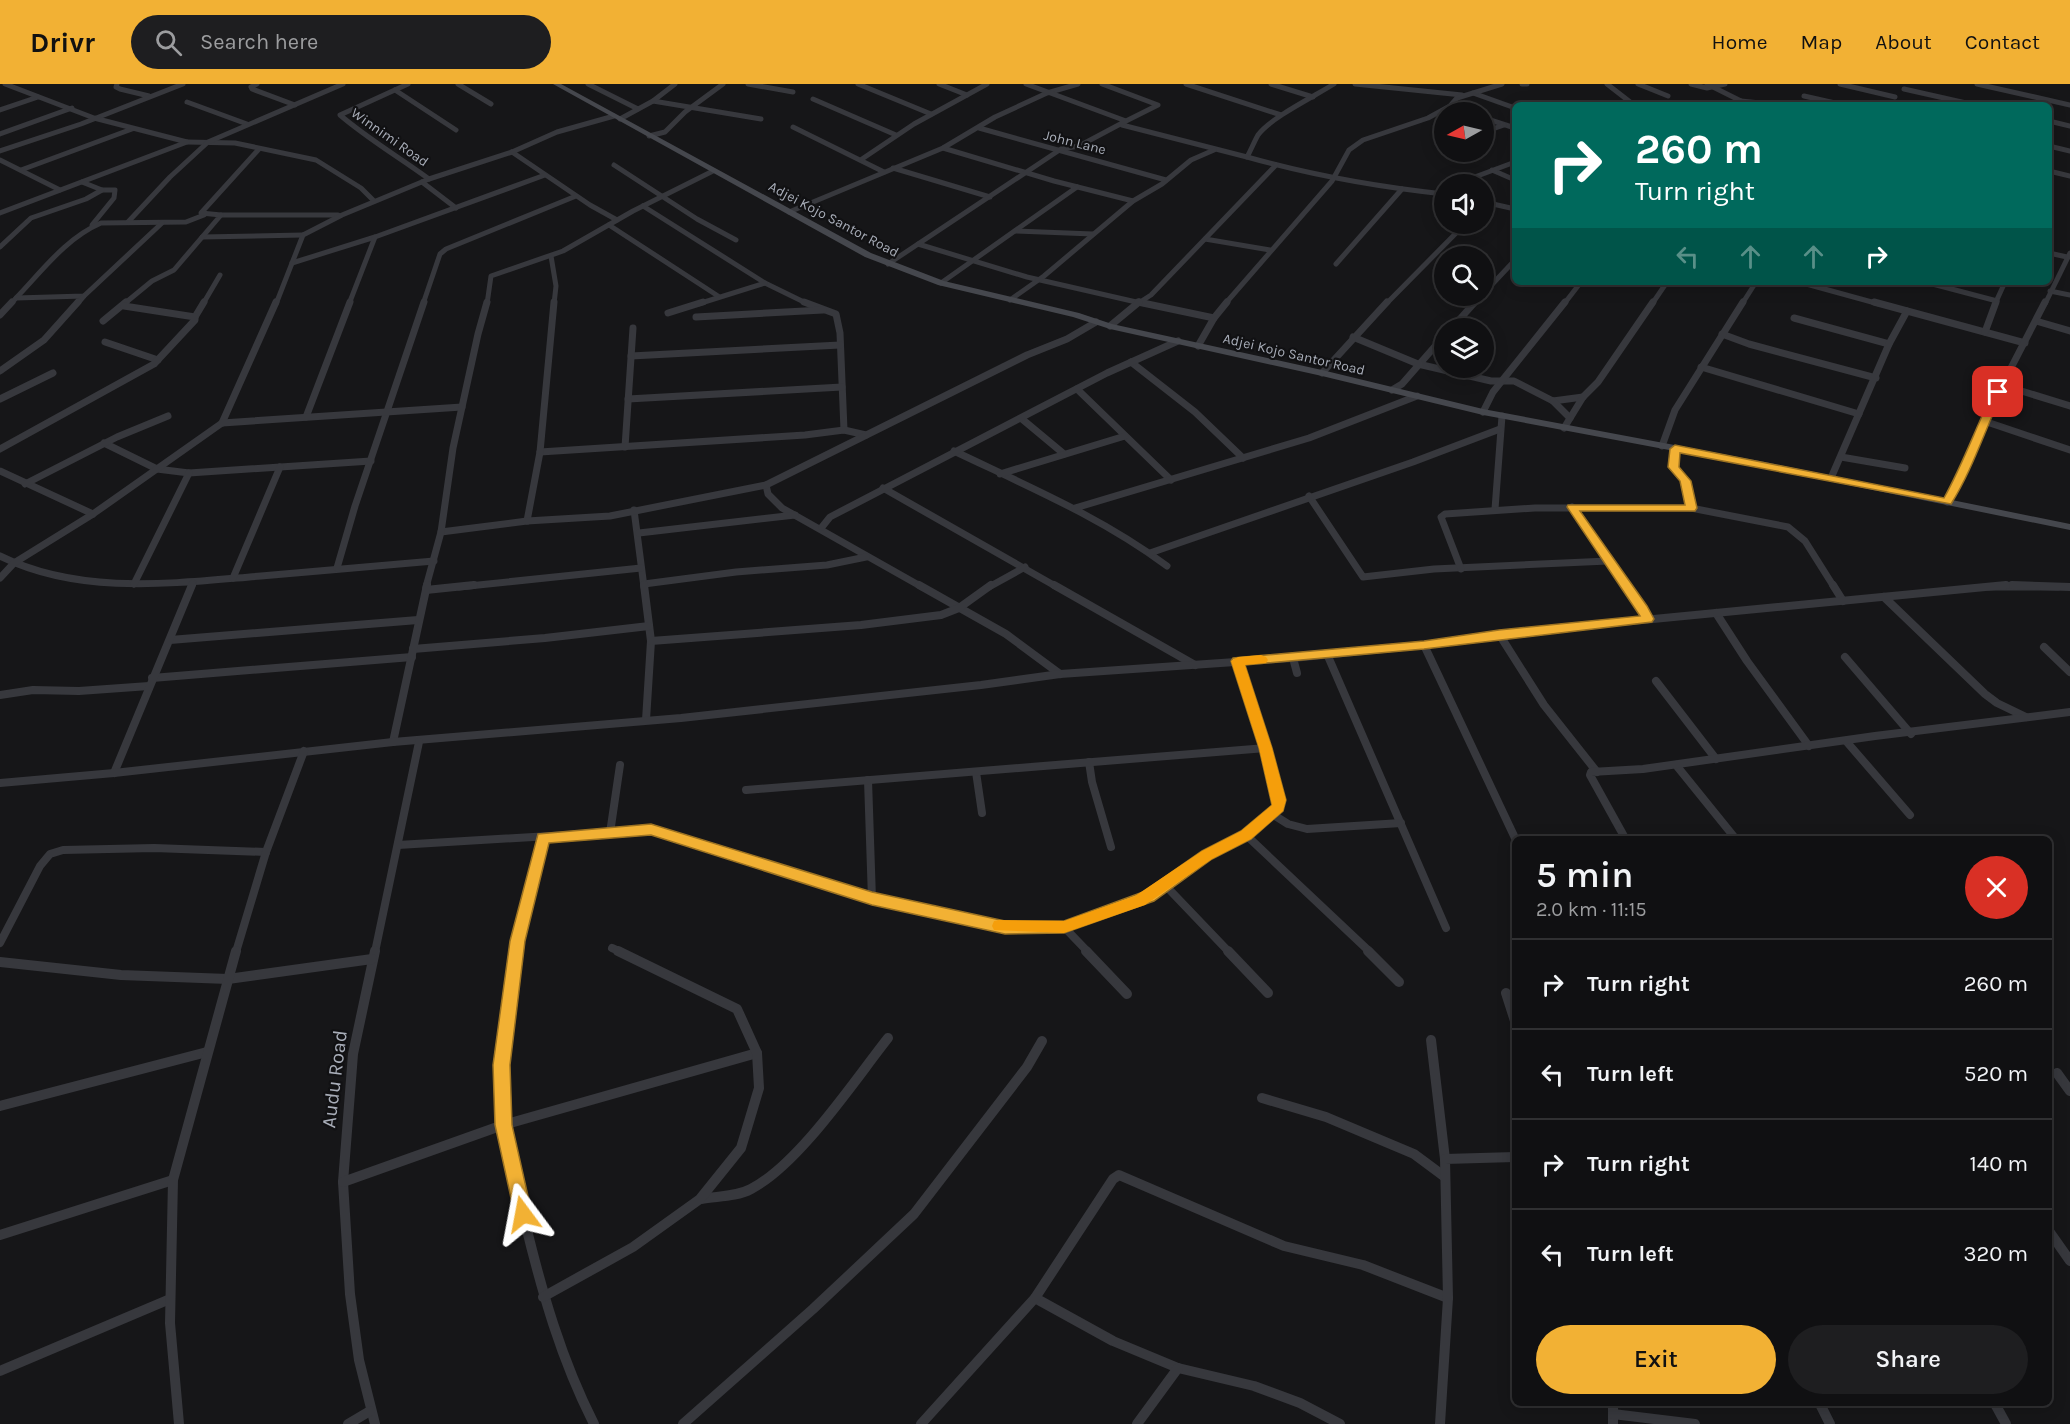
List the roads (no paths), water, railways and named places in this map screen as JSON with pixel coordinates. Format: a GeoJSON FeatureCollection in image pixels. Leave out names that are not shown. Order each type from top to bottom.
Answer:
{"type":"FeatureCollection","features":[{"type":"Feature","properties":{"kind":"street"},"geometry":{"type":"LineString","coordinates":[[0,89],[25,84]]}},
{"type":"Feature","properties":{"kind":"street"},"geometry":{"type":"LineString","coordinates":[[117,84],[116,87],[120,89],[150,96]]}},
{"type":"Feature","properties":{"kind":"street"},"geometry":{"type":"LineString","coordinates":[[0,151],[183,84]]}},
{"type":"Feature","properties":{"kind":"street"},"geometry":{"type":"LineString","coordinates":[[257,84],[251,87],[252,89],[295,105]]}},
{"type":"Feature","properties":{"kind":"street"},"geometry":{"type":"LineString","coordinates":[[128,222],[170,177],[208,142],[343,84]]}},
{"type":"Feature","properties":{"kind":"street","name":"Winnimi Road"},"geometry":{"type":"LineString","coordinates":[[408,84],[344,112],[341,116],[366,138],[386,148],[429,179]]}},
{"type":"Feature","properties":{"kind":"street"},"geometry":{"type":"LineString","coordinates":[[458,84],[491,104]]}},
{"type":"Feature","properties":{"kind":"street","name":"Adjei Kojo Santor Road"},"geometry":{"type":"LineString","coordinates":[[556,84],[712,171],[888,264],[941,283],[1110,326],[1322,373],[1483,412],[1831,478],[2070,527]]}},
{"type":"Feature","properties":{"kind":"street"},"geometry":{"type":"LineString","coordinates":[[588,84],[638,109]]}},
{"type":"Feature","properties":{"kind":"street"},"geometry":{"type":"LineString","coordinates":[[202,237],[303,235],[342,215],[429,179],[512,152],[557,132],[617,118],[638,109],[675,84]]}},
{"type":"Feature","properties":{"kind":"street"},"geometry":{"type":"LineString","coordinates":[[649,136],[665,132],[693,106],[723,84]]}},
{"type":"Feature","properties":{"kind":"street"},"geometry":{"type":"LineString","coordinates":[[748,84],[793,92]]}},
{"type":"Feature","properties":{"kind":"street"},"geometry":{"type":"LineString","coordinates":[[858,84],[931,114]]}},
{"type":"Feature","properties":{"kind":"street"},"geometry":{"type":"LineString","coordinates":[[939,84],[967,95]]}},
{"type":"Feature","properties":{"kind":"street"},"geometry":{"type":"LineString","coordinates":[[862,159],[931,114],[987,84]]}},
{"type":"Feature","properties":{"kind":"street"},"geometry":{"type":"LineString","coordinates":[[1026,84],[1124,123],[1214,150],[1276,165],[1434,194]]}},
{"type":"Feature","properties":{"kind":"street"},"geometry":{"type":"LineString","coordinates":[[789,212],[943,148],[991,119],[1047,93],[1078,84]]}},
{"type":"Feature","properties":{"kind":"street"},"geometry":{"type":"LineString","coordinates":[[888,264],[1059,150],[1079,146],[1158,105],[1101,84]]}},
{"type":"Feature","properties":{"kind":"street"},"geometry":{"type":"LineString","coordinates":[[1186,84],[1281,115]]}},
{"type":"Feature","properties":{"kind":"street"},"geometry":{"type":"LineString","coordinates":[[1271,84],[1313,97]]}},
{"type":"Feature","properties":{"kind":"street"},"geometry":{"type":"LineString","coordinates":[[1247,157],[1259,134],[1281,115],[1295,109],[1334,84]]}},
{"type":"Feature","properties":{"kind":"street"},"geometry":{"type":"LineString","coordinates":[[1355,84],[1464,95]]}},
{"type":"Feature","properties":{"kind":"street"},"geometry":{"type":"LineString","coordinates":[[1418,92],[1424,84]]}},
{"type":"Feature","properties":{"kind":"street"},"geometry":{"type":"LineString","coordinates":[[1454,102],[1464,95],[1502,84]]}},
{"type":"Feature","properties":{"kind":"street"},"geometry":{"type":"LineString","coordinates":[[1522,84],[1527,84]]}},
{"type":"Feature","properties":{"kind":"street"},"geometry":{"type":"LineString","coordinates":[[1607,84],[1630,102]]}},
{"type":"Feature","properties":{"kind":"street"},"geometry":{"type":"LineString","coordinates":[[1638,84],[1668,96]]}},
{"type":"Feature","properties":{"kind":"street"},"geometry":{"type":"LineString","coordinates":[[1691,84],[1708,86],[1725,84]]}},
{"type":"Feature","properties":{"kind":"street"},"geometry":{"type":"LineString","coordinates":[[1840,84],[1895,97]]}},
{"type":"Feature","properties":{"kind":"street"},"geometry":{"type":"LineString","coordinates":[[1892,102],[1908,84]]}},
{"type":"Feature","properties":{"kind":"street"},"geometry":{"type":"LineString","coordinates":[[1977,84],[2070,105]]}},
{"type":"Feature","properties":{"kind":"street"},"geometry":{"type":"LineString","coordinates":[[10,86],[94,118],[132,129],[187,142],[235,143],[288,152],[323,163],[361,188],[374,201]]}},
{"type":"Feature","properties":{"kind":"street"},"geometry":{"type":"LineString","coordinates":[[1708,86],[1740,102]]}},
{"type":"Feature","properties":{"kind":"street"},"geometry":{"type":"LineString","coordinates":[[1904,89],[1962,102]]}},
{"type":"Feature","properties":{"kind":"street"},"geometry":{"type":"LineString","coordinates":[[394,90],[456,130]]}},
{"type":"Feature","properties":{"kind":"street"},"geometry":{"type":"LineString","coordinates":[[1472,93],[1512,107]]}},
{"type":"Feature","properties":{"kind":"street"},"geometry":{"type":"LineString","coordinates":[[1804,96],[1831,102]]}},
{"type":"Feature","properties":{"kind":"street"},"geometry":{"type":"LineString","coordinates":[[0,110],[39,97]]}},
{"type":"Feature","properties":{"kind":"street"},"geometry":{"type":"LineString","coordinates":[[813,99],[896,135]]}},
{"type":"Feature","properties":{"kind":"street"},"geometry":{"type":"LineString","coordinates":[[653,100],[760,119]]}},
{"type":"Feature","properties":{"kind":"street"},"geometry":{"type":"LineString","coordinates":[[187,102],[247,124]]}},
{"type":"Feature","properties":{"kind":"street"},"geometry":{"type":"LineString","coordinates":[[0,134],[72,108]]}},
{"type":"Feature","properties":{"kind":"street"},"geometry":{"type":"LineString","coordinates":[[1198,346],[1214,318],[1270,250],[1315,203],[1342,165],[1343,158],[1355,145],[1434,115]]}},
{"type":"Feature","properties":{"kind":"street"},"geometry":{"type":"LineString","coordinates":[[1494,120],[1512,128]]}},
{"type":"Feature","properties":{"kind":"street"},"geometry":{"type":"LineString","coordinates":[[2052,122],[2070,126]]}},
{"type":"Feature","properties":{"kind":"street"},"geometry":{"type":"LineString","coordinates":[[1494,128],[1504,124]]}},
{"type":"Feature","properties":{"kind":"street"},"geometry":{"type":"LineString","coordinates":[[793,127],[862,159],[884,172]]}},
{"type":"Feature","properties":{"kind":"street","name":"John Lane"},"geometry":{"type":"LineString","coordinates":[[978,128],[1166,180]]}},
{"type":"Feature","properties":{"kind":"street"},"geometry":{"type":"LineString","coordinates":[[21,170],[132,129]]}},
{"type":"Feature","properties":{"kind":"street"},"geometry":{"type":"LineString","coordinates":[[660,142],[666,137],[665,132]]}},
{"type":"Feature","properties":{"kind":"street"},"geometry":{"type":"LineString","coordinates":[[0,213],[187,142]]}},
{"type":"Feature","properties":{"kind":"street"},"geometry":{"type":"LineString","coordinates":[[2052,147],[2070,151]]}},
{"type":"Feature","properties":{"kind":"street"},"geometry":{"type":"LineString","coordinates":[[204,215],[201,213],[203,210],[259,148]]}},
{"type":"Feature","properties":{"kind":"street"},"geometry":{"type":"LineString","coordinates":[[943,148],[1133,201]]}},
{"type":"Feature","properties":{"kind":"street"},"geometry":{"type":"LineString","coordinates":[[1010,300],[1037,281],[1133,201],[1166,180],[1191,160],[1214,150]]}},
{"type":"Feature","properties":{"kind":"street"},"geometry":{"type":"LineString","coordinates":[[512,152],[576,196],[617,220]]}},
{"type":"Feature","properties":{"kind":"street"},"geometry":{"type":"LineString","coordinates":[[0,160],[60,190]]}},
{"type":"Feature","properties":{"kind":"street"},"geometry":{"type":"LineString","coordinates":[[1482,174],[1512,163]]}},
{"type":"Feature","properties":{"kind":"street"},"geometry":{"type":"LineString","coordinates":[[614,165],[736,240]]}},
{"type":"Feature","properties":{"kind":"street"},"geometry":{"type":"LineString","coordinates":[[1110,326],[1137,302],[1151,295],[1276,165]]}},
{"type":"Feature","properties":{"kind":"street"},"geometry":{"type":"LineString","coordinates":[[893,168],[990,197]]}},
{"type":"Feature","properties":{"kind":"street"},"geometry":{"type":"LineString","coordinates":[[1492,170],[1512,179]]}},
{"type":"Feature","properties":{"kind":"street"},"geometry":{"type":"LineString","coordinates":[[393,742],[418,620],[441,532],[445,495],[462,407],[488,300],[491,276],[551,256],[712,171]]}},
{"type":"Feature","properties":{"kind":"street"},"geometry":{"type":"LineString","coordinates":[[2052,172],[2070,176]]}},
{"type":"Feature","properties":{"kind":"street"},"geometry":{"type":"LineString","coordinates":[[292,263],[375,237],[545,175]]}},
{"type":"Feature","properties":{"kind":"street"},"geometry":{"type":"LineString","coordinates":[[0,315],[52,260],[92,225],[114,198],[115,190],[102,190],[82,182]]}},
{"type":"Feature","properties":{"kind":"street"},"geometry":{"type":"LineString","coordinates":[[422,182],[456,208]]}},
{"type":"Feature","properties":{"kind":"street"},"geometry":{"type":"LineString","coordinates":[[941,283],[1077,187]]}},
{"type":"Feature","properties":{"kind":"street"},"geometry":{"type":"LineString","coordinates":[[1336,264],[1402,189]]}},
{"type":"Feature","properties":{"kind":"street"},"geometry":{"type":"LineString","coordinates":[[0,248],[21,225],[32,218],[89,198],[102,190]]}},
{"type":"Feature","properties":{"kind":"street"},"geometry":{"type":"LineString","coordinates":[[337,568],[436,262],[442,251],[576,196]]}},
{"type":"Feature","properties":{"kind":"street"},"geometry":{"type":"LineString","coordinates":[[1494,205],[1512,208]]}},
{"type":"Feature","properties":{"kind":"street"},"geometry":{"type":"LineString","coordinates":[[644,206],[765,282],[801,301],[829,309],[836,314],[840,345],[844,430]]}},
{"type":"Feature","properties":{"kind":"street"},"geometry":{"type":"LineString","coordinates":[[92,225],[194,221],[204,215],[342,215]]}},
{"type":"Feature","properties":{"kind":"street"},"geometry":{"type":"LineString","coordinates":[[103,321],[152,281],[174,270],[221,215]]}},
{"type":"Feature","properties":{"kind":"street"},"geometry":{"type":"LineString","coordinates":[[0,371],[44,340],[84,296],[162,223]]}},
{"type":"Feature","properties":{"kind":"street"},"geometry":{"type":"LineString","coordinates":[[609,225],[718,296]]}},
{"type":"Feature","properties":{"kind":"street"},"geometry":{"type":"LineString","coordinates":[[1015,231],[1093,234]]}},
{"type":"Feature","properties":{"kind":"street"},"geometry":{"type":"LineString","coordinates":[[1322,373],[1353,337],[1455,234]]}},
{"type":"Feature","properties":{"kind":"street"},"geometry":{"type":"LineString","coordinates":[[0,578],[14,564],[93,514],[222,423],[249,368],[303,235]]}},
{"type":"Feature","properties":{"kind":"street"},"geometry":{"type":"LineString","coordinates":[[306,417],[375,237]]}},
{"type":"Feature","properties":{"kind":"street"},"geometry":{"type":"LineString","coordinates":[[1205,239],[1270,250]]}},
{"type":"Feature","properties":{"kind":"street"},"geometry":{"type":"LineString","coordinates":[[918,244],[970,263],[1037,281],[1214,318]]}},
{"type":"Feature","properties":{"kind":"street"},"geometry":{"type":"LineString","coordinates":[[1947,502],[1967,466],[1984,421],[2069,255],[2052,253]]}},
{"type":"Feature","properties":{"kind":"street"},"geometry":{"type":"LineString","coordinates":[[527,521],[540,452],[556,286],[551,256]]}},
{"type":"Feature","properties":{"kind":"street"},"geometry":{"type":"LineString","coordinates":[[1494,282],[1512,263]]}},
{"type":"Feature","properties":{"kind":"street"},"geometry":{"type":"LineString","coordinates":[[0,449],[145,370],[158,360],[190,328],[220,275]]}},
{"type":"Feature","properties":{"kind":"street"},"geometry":{"type":"LineString","coordinates":[[668,313],[765,282]]}},
{"type":"Feature","properties":{"kind":"street"},"geometry":{"type":"LineString","coordinates":[[1483,412],[1503,381],[1579,285]]}},
{"type":"Feature","properties":{"kind":"street"},"geometry":{"type":"LineString","coordinates":[[1564,428],[1583,397],[1598,382],[1665,285]]}},
{"type":"Feature","properties":{"kind":"street"},"geometry":{"type":"LineString","coordinates":[[1662,446],[1675,410],[1754,285]]}},
{"type":"Feature","properties":{"kind":"street"},"geometry":{"type":"LineString","coordinates":[[1810,285],[2025,343]]}},
{"type":"Feature","properties":{"kind":"street"},"geometry":{"type":"LineString","coordinates":[[1936,285],[1997,301]]}},
{"type":"Feature","properties":{"kind":"street"},"geometry":{"type":"LineString","coordinates":[[1985,332],[2004,285]]}},
{"type":"Feature","properties":{"kind":"street"},"geometry":{"type":"LineString","coordinates":[[2050,291],[2070,295]]}},
{"type":"Feature","properties":{"kind":"street"},"geometry":{"type":"LineString","coordinates":[[16,298],[84,296]]}},
{"type":"Feature","properties":{"kind":"street"},"geometry":{"type":"LineString","coordinates":[[124,306],[195,316]]}},
{"type":"Feature","properties":{"kind":"street"},"geometry":{"type":"LineString","coordinates":[[1461,318],[1471,306]]}},
{"type":"Feature","properties":{"kind":"street"},"geometry":{"type":"LineString","coordinates":[[696,317],[829,309]]}},
{"type":"Feature","properties":{"kind":"street"},"geometry":{"type":"LineString","coordinates":[[1831,478],[1889,344],[1906,311]]}},
{"type":"Feature","properties":{"kind":"street"},"geometry":{"type":"LineString","coordinates":[[1794,318],[1889,344]]}},
{"type":"Feature","properties":{"kind":"street"},"geometry":{"type":"LineString","coordinates":[[2037,321],[2070,331]]}},
{"type":"Feature","properties":{"kind":"street"},"geometry":{"type":"LineString","coordinates":[[441,532],[527,521],[610,516],[766,485],[1027,355],[1067,339],[1096,322]]}},
{"type":"Feature","properties":{"kind":"street"},"geometry":{"type":"LineString","coordinates":[[625,447],[633,328]]}},
{"type":"Feature","properties":{"kind":"street"},"geometry":{"type":"LineString","coordinates":[[1722,334],[1757,346],[1876,378]]}},
{"type":"Feature","properties":{"kind":"street"},"geometry":{"type":"LineString","coordinates":[[1353,337],[1382,347],[1418,364],[1491,381],[1514,381],[1553,401],[1570,418]]}},
{"type":"Feature","properties":{"kind":"street"},"geometry":{"type":"LineString","coordinates":[[822,527],[830,517],[954,451],[1022,419],[1131,362],[1178,341]]}},
{"type":"Feature","properties":{"kind":"street"},"geometry":{"type":"LineString","coordinates":[[105,342],[158,360]]}},
{"type":"Feature","properties":{"kind":"street"},"geometry":{"type":"LineString","coordinates":[[631,356],[840,345]]}},
{"type":"Feature","properties":{"kind":"street"},"geometry":{"type":"LineString","coordinates":[[1392,390],[1402,384],[1434,347]]}},
{"type":"Feature","properties":{"kind":"street"},"geometry":{"type":"LineString","coordinates":[[1131,362],[1196,412],[1243,458]]}},
{"type":"Feature","properties":{"kind":"street"},"geometry":{"type":"LineString","coordinates":[[1701,367],[1859,414]]}},
{"type":"Feature","properties":{"kind":"street"},"geometry":{"type":"LineString","coordinates":[[0,399],[53,373]]}},
{"type":"Feature","properties":{"kind":"street"},"geometry":{"type":"LineString","coordinates":[[2002,385],[2070,406]]}},
{"type":"Feature","properties":{"kind":"street"},"geometry":{"type":"LineString","coordinates":[[628,399],[842,387]]}},
{"type":"Feature","properties":{"kind":"street"},"geometry":{"type":"LineString","coordinates":[[1077,389],[1171,480]]}},
{"type":"Feature","properties":{"kind":"street"},"geometry":{"type":"LineString","coordinates":[[1075,508],[1309,438],[1417,396]]}},
{"type":"Feature","properties":{"kind":"street"},"geometry":{"type":"LineString","coordinates":[[1553,401],[1583,397]]}},
{"type":"Feature","properties":{"kind":"street"},"geometry":{"type":"LineString","coordinates":[[222,423],[462,407]]}},
{"type":"Feature","properties":{"kind":"street"},"geometry":{"type":"LineString","coordinates":[[25,484],[104,443],[168,416]]}},
{"type":"Feature","properties":{"kind":"street"},"geometry":{"type":"LineString","coordinates":[[1495,509],[1502,416]]}},
{"type":"Feature","properties":{"kind":"street"},"geometry":{"type":"LineString","coordinates":[[1022,419],[1064,454]]}},
{"type":"Feature","properties":{"kind":"street"},"geometry":{"type":"LineString","coordinates":[[1984,421],[2070,450]]}},
{"type":"Feature","properties":{"kind":"street"},"geometry":{"type":"LineString","coordinates":[[1150,553],[1309,496],[1416,462],[1500,429]]}},
{"type":"Feature","properties":{"kind":"street"},"geometry":{"type":"LineString","coordinates":[[540,452],[805,435],[844,430],[866,435]]}},
{"type":"Feature","properties":{"kind":"street"},"geometry":{"type":"LineString","coordinates":[[1000,474],[1125,436]]}},
{"type":"Feature","properties":{"kind":"street"},"geometry":{"type":"LineString","coordinates":[[104,443],[157,469],[189,473],[371,461]]}},
{"type":"Feature","properties":{"kind":"street"},"geometry":{"type":"LineString","coordinates":[[1675,449],[1674,467],[1685,481],[1691,508]]}},
{"type":"Feature","properties":{"kind":"street"},"geometry":{"type":"LineString","coordinates":[[954,451],[1075,508],[1150,553],[1167,566]]}},
{"type":"Feature","properties":{"kind":"street"},"geometry":{"type":"LineString","coordinates":[[1841,457],[1905,468]]}},
{"type":"Feature","properties":{"kind":"street"},"geometry":{"type":"LineString","coordinates":[[233,578],[280,467]]}},
{"type":"Feature","properties":{"kind":"street"},"geometry":{"type":"LineString","coordinates":[[0,471],[93,514]]}},
{"type":"Feature","properties":{"kind":"street"},"geometry":{"type":"LineString","coordinates":[[134,584],[189,473]]}},
{"type":"Feature","properties":{"kind":"street"},"geometry":{"type":"LineString","coordinates":[[766,485],[767,493],[773,501],[795,515],[822,527],[826,533],[866,557],[1006,634],[1060,674]]}},
{"type":"Feature","properties":{"kind":"street"},"geometry":{"type":"LineString","coordinates":[[884,488],[1196,665]]}},
{"type":"Feature","properties":{"kind":"street"},"geometry":{"type":"LineString","coordinates":[[1309,496],[1324,524],[1348,553],[1363,577],[1461,568],[1608,561]]}},
{"type":"Feature","properties":{"kind":"street"},"geometry":{"type":"LineString","coordinates":[[1572,507],[1648,619]]}},
{"type":"Feature","properties":{"kind":"street"},"geometry":{"type":"LineString","coordinates":[[1461,568],[1442,515],[1495,509],[1691,508],[1788,527],[1805,541],[1843,600]]}},
{"type":"Feature","properties":{"kind":"street"},"geometry":{"type":"LineString","coordinates":[[634,510],[651,641],[646,720]]}},
{"type":"Feature","properties":{"kind":"street"},"geometry":{"type":"LineString","coordinates":[[639,533],[795,515]]}},
{"type":"Feature","properties":{"kind":"street"},"geometry":{"type":"LineString","coordinates":[[0,556],[14,564],[82,581],[134,584],[193,583],[337,568],[434,561]]}},
{"type":"Feature","properties":{"kind":"street"},"geometry":{"type":"LineString","coordinates":[[644,584],[827,565],[866,557]]}},
{"type":"Feature","properties":{"kind":"street"},"geometry":{"type":"LineString","coordinates":[[651,641],[921,619],[959,608],[988,587],[1024,567]]}},
{"type":"Feature","properties":{"kind":"street"},"geometry":{"type":"LineString","coordinates":[[426,590],[641,568]]}},
{"type":"Feature","properties":{"kind":"street"},"geometry":{"type":"LineString","coordinates":[[114,773],[193,583]]}},
{"type":"Feature","properties":{"kind":"street"},"geometry":{"type":"LineString","coordinates":[[0,783],[114,773],[393,742],[419,742],[681,718],[981,685],[1060,674],[1293,658],[1424,645],[1499,634],[2008,585],[2070,586]]}},
{"type":"Feature","properties":{"kind":"street"},"geometry":{"type":"LineString","coordinates":[[1884,597],[1945,653],[1985,694],[2026,717]]}},
{"type":"Feature","properties":{"kind":"street"},"geometry":{"type":"LineString","coordinates":[[1716,613],[1747,661],[1809,746]]}},
{"type":"Feature","properties":{"kind":"street"},"geometry":{"type":"LineString","coordinates":[[170,640],[418,620]]}},
{"type":"Feature","properties":{"kind":"street"},"geometry":{"type":"LineString","coordinates":[[0,695],[33,690],[79,691],[649,626]]}},
{"type":"Feature","properties":{"kind":"street"},"geometry":{"type":"LineString","coordinates":[[1499,634],[1505,649],[1514,659],[1529,686],[1597,772]]}},
{"type":"Feature","properties":{"kind":"street"},"geometry":{"type":"LineString","coordinates":[[1424,645],[1514,836]]}},
{"type":"Feature","properties":{"kind":"street"},"geometry":{"type":"LineString","coordinates":[[2044,647],[2070,672]]}},
{"type":"Feature","properties":{"kind":"street"},"geometry":{"type":"LineString","coordinates":[[1327,654],[1446,928]]}},
{"type":"Feature","properties":{"kind":"street"},"geometry":{"type":"LineString","coordinates":[[1845,657],[1911,734]]}},
{"type":"Feature","properties":{"kind":"street"},"geometry":{"type":"LineString","coordinates":[[1293,658],[1297,673]]}},
{"type":"Feature","properties":{"kind":"street"},"geometry":{"type":"LineString","coordinates":[[398,845],[651,830],[872,898],[1005,927],[1064,927],[1140,901],[1207,855],[1246,835],[1278,808],[1279,800],[1266,748],[1238,661]]}},
{"type":"Feature","properties":{"kind":"street"},"geometry":{"type":"LineString","coordinates":[[1656,681],[1716,759]]}},
{"type":"Feature","properties":{"kind":"street"},"geometry":{"type":"LineString","coordinates":[[1623,836],[1590,774],[1676,765],[2070,712]]}},
{"type":"Feature","properties":{"kind":"street"},"geometry":{"type":"LineString","coordinates":[[1846,741],[1910,815]]}},
{"type":"Feature","properties":{"kind":"street","name":"Audu Road"},"geometry":{"type":"LineString","coordinates":[[375,1424],[359,1360],[350,1294],[343,1182],[353,1054],[419,742]]}},
{"type":"Feature","properties":{"kind":"street"},"geometry":{"type":"LineString","coordinates":[[746,790],[1266,748]]}},
{"type":"Feature","properties":{"kind":"street"},"geometry":{"type":"LineString","coordinates":[[179,1424],[170,1299],[173,1261],[173,1180],[207,1052],[266,852],[304,751]]}},
{"type":"Feature","properties":{"kind":"street"},"geometry":{"type":"LineString","coordinates":[[1089,762],[1092,782],[1111,847]]}},
{"type":"Feature","properties":{"kind":"street"},"geometry":{"type":"LineString","coordinates":[[610,833],[620,765]]}},
{"type":"Feature","properties":{"kind":"street"},"geometry":{"type":"LineString","coordinates":[[1676,765],[1733,836]]}},
{"type":"Feature","properties":{"kind":"street"},"geometry":{"type":"LineString","coordinates":[[976,772],[982,813]]}},
{"type":"Feature","properties":{"kind":"street"},"geometry":{"type":"LineString","coordinates":[[868,780],[872,898]]}},
{"type":"Feature","properties":{"kind":"street"},"geometry":{"type":"LineString","coordinates":[[1272,814],[1288,824],[1307,829],[1401,823]]}},
{"type":"Feature","properties":{"kind":"street"},"geometry":{"type":"LineString","coordinates":[[1246,835],[1400,982]]}},
{"type":"Feature","properties":{"kind":"street"},"geometry":{"type":"LineString","coordinates":[[543,838],[517,941],[508,1004],[502,1065],[504,1125],[543,1297],[566,1365],[594,1424]]}},
{"type":"Feature","properties":{"kind":"street"},"geometry":{"type":"LineString","coordinates":[[0,942],[40,866],[50,854],[63,850],[154,848],[266,852]]}},
{"type":"Feature","properties":{"kind":"street"},"geometry":{"type":"LineString","coordinates":[[1164,884],[1268,993]]}},
{"type":"Feature","properties":{"kind":"street"},"geometry":{"type":"LineString","coordinates":[[1064,927],[1127,994]]}},
{"type":"Feature","properties":{"kind":"street"},"geometry":{"type":"LineString","coordinates":[[543,1297],[633,1247],[700,1199],[741,1148],[759,1089],[757,1053],[737,1009],[612,948]]}},
{"type":"Feature","properties":{"kind":"street"},"geometry":{"type":"LineString","coordinates":[[0,962],[121,975],[228,980],[372,959]]}},
{"type":"Feature","properties":{"kind":"street"},"geometry":{"type":"LineString","coordinates":[[1506,993],[1512,1012]]}},
{"type":"Feature","properties":{"kind":"street"},"geometry":{"type":"LineString","coordinates":[[700,1199],[738,1193],[752,1188],[768,1177],[813,1130],[888,1038]]}},
{"type":"Feature","properties":{"kind":"street"},"geometry":{"type":"LineString","coordinates":[[1431,1040],[1445,1159],[1448,1298],[1440,1424]]}},
{"type":"Feature","properties":{"kind":"street"},"geometry":{"type":"LineString","coordinates":[[683,1424],[813,1309],[914,1214],[1027,1067],[1042,1041]]}},
{"type":"Feature","properties":{"kind":"street"},"geometry":{"type":"LineString","coordinates":[[0,1106],[207,1052]]}},
{"type":"Feature","properties":{"kind":"street"},"geometry":{"type":"LineString","coordinates":[[343,1182],[504,1125],[757,1053]]}},
{"type":"Feature","properties":{"kind":"street"},"geometry":{"type":"LineString","coordinates":[[2057,1073],[2070,1091]]}},
{"type":"Feature","properties":{"kind":"street"},"geometry":{"type":"LineString","coordinates":[[1262,1098],[1326,1117],[1414,1154],[1445,1177]]}},
{"type":"Feature","properties":{"kind":"street"},"geometry":{"type":"LineString","coordinates":[[1445,1159],[1512,1157]]}},
{"type":"Feature","properties":{"kind":"street"},"geometry":{"type":"LineString","coordinates":[[921,1424],[1035,1298],[1113,1179],[1119,1175],[1284,1246],[1372,1268],[1448,1298]]}},
{"type":"Feature","properties":{"kind":"street"},"geometry":{"type":"LineString","coordinates":[[0,1234],[173,1180]]}},
{"type":"Feature","properties":{"kind":"street"},"geometry":{"type":"LineString","coordinates":[[2052,1237],[2070,1261]]}},
{"type":"Feature","properties":{"kind":"street"},"geometry":{"type":"LineString","coordinates":[[1035,1298],[1113,1341],[1178,1368],[1254,1386],[1299,1403],[1340,1424]]}},
{"type":"Feature","properties":{"kind":"street"},"geometry":{"type":"LineString","coordinates":[[0,1371],[170,1299]]}},
{"type":"Feature","properties":{"kind":"street"},"geometry":{"type":"LineString","coordinates":[[1137,1424],[1178,1368]]}},
{"type":"Feature","properties":{"kind":"street"},"geometry":{"type":"LineString","coordinates":[[1821,1406],[1830,1424]]}},
{"type":"Feature","properties":{"kind":"street"},"geometry":{"type":"LineString","coordinates":[[1996,1406],[2006,1424]]}},
{"type":"Feature","properties":{"kind":"street"},"geometry":{"type":"LineString","coordinates":[[348,1424],[370,1411]]}},
{"type":"Feature","properties":{"kind":"street"},"geometry":{"type":"LineString","coordinates":[[1613,1413],[1695,1424]]}}]}
